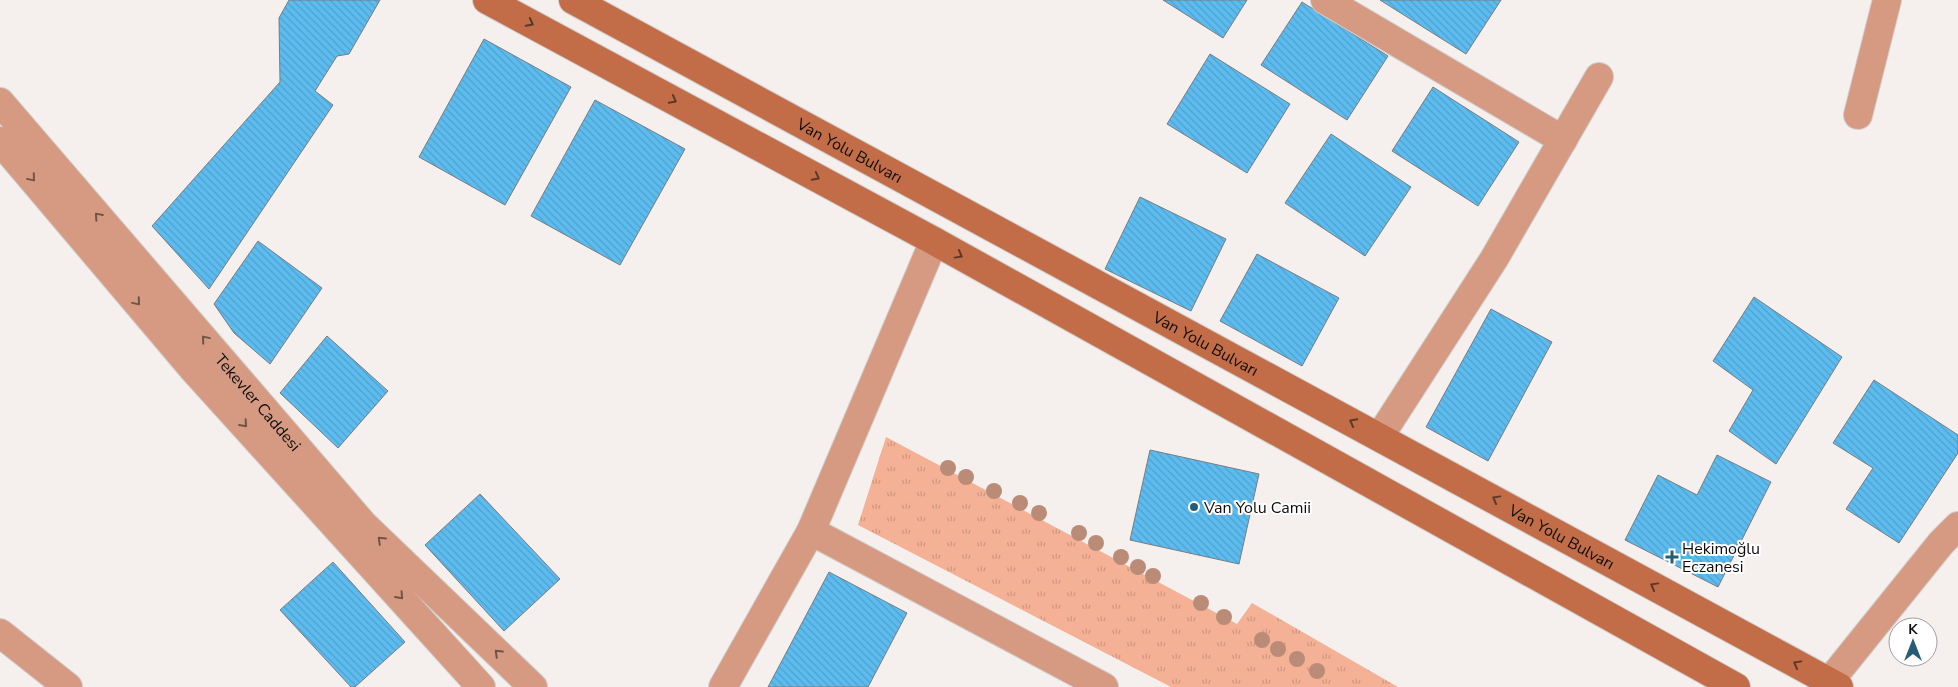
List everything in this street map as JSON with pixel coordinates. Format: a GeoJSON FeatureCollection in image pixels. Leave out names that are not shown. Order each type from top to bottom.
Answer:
{"type":"FeatureCollection","features":[{"type":"Feature","properties":{"kind":"main road"},"geometry":{"type":"LineString","coordinates":[[487,0],[934,241],[1736,687]]}},
{"type":"Feature","properties":{"kind":"main road","name":"Van Yolu Bulvarı"},"geometry":{"type":"LineString","coordinates":[[573,0],[1380,436],[1832,685]]}},
{"type":"Feature","properties":{"kind":"street"},"geometry":{"type":"LineString","coordinates":[[1325,0],[1563,140]]}},
{"type":"Feature","properties":{"kind":"street"},"geometry":{"type":"LineString","coordinates":[[1858,115],[1887,0]]}},
{"type":"Feature","properties":{"kind":"street"},"geometry":{"type":"LineString","coordinates":[[1380,436],[1494,259],[1599,77]]}},
{"type":"Feature","properties":{"kind":"street","name":"Tekevler Caddesi"},"geometry":{"type":"LineString","coordinates":[[0,102],[363,524],[533,687]]}},
{"type":"Feature","properties":{"kind":"street"},"geometry":{"type":"LineString","coordinates":[[0,141],[193,369],[481,687]]}},
{"type":"Feature","properties":{"kind":"street"},"geometry":{"type":"LineString","coordinates":[[723,687],[811,532],[934,241]]}},
{"type":"Feature","properties":{"kind":"street"},"geometry":{"type":"LineString","coordinates":[[1832,685],[1941,543],[1958,526]]}},
{"type":"Feature","properties":{"kind":"street"},"geometry":{"type":"LineString","coordinates":[[811,532],[1104,687]]}},
{"type":"Feature","properties":{"kind":"street"},"geometry":{"type":"LineString","coordinates":[[0,633],[68,687]]}},
{"type":"Feature","properties":{"kind":"green space"},"geometry":{"type":"Polygon","coordinates":[[[886,437],[1237,624],[1252,603],[1398,687],[1171,687],[858,525],[886,437]]]}},
{"type":"Feature","properties":{"kind":"building"},"geometry":{"type":"Polygon","coordinates":[[[289,0],[380,0],[349,54],[337,56],[315,91],[333,105],[209,289],[152,226],[280,82],[279,18],[289,0]]]}},
{"type":"Feature","properties":{"kind":"building"},"geometry":{"type":"Polygon","coordinates":[[[1163,0],[1247,0],[1223,38],[1163,0]]]}},
{"type":"Feature","properties":{"kind":"building"},"geometry":{"type":"Polygon","coordinates":[[[1380,0],[1501,0],[1466,54],[1380,0]]]}},
{"type":"Feature","properties":{"kind":"building"},"geometry":{"type":"Polygon","coordinates":[[[1302,2],[1388,56],[1347,120],[1261,65],[1302,2]]]}},
{"type":"Feature","properties":{"kind":"building"},"geometry":{"type":"Polygon","coordinates":[[[484,39],[571,87],[505,205],[419,157],[484,39]]]}},
{"type":"Feature","properties":{"kind":"building"},"geometry":{"type":"Polygon","coordinates":[[[1210,54],[1290,104],[1247,173],[1167,124],[1210,54]]]}},
{"type":"Feature","properties":{"kind":"building"},"geometry":{"type":"Polygon","coordinates":[[[1433,87],[1519,142],[1478,206],[1392,151],[1433,87]]]}},
{"type":"Feature","properties":{"kind":"building"},"geometry":{"type":"Polygon","coordinates":[[[595,100],[685,149],[620,265],[531,216],[595,100]]]}},
{"type":"Feature","properties":{"kind":"building"},"geometry":{"type":"Polygon","coordinates":[[[1331,134],[1411,187],[1365,256],[1285,203],[1331,134]]]}},
{"type":"Feature","properties":{"kind":"building"},"geometry":{"type":"Polygon","coordinates":[[[1140,197],[1226,239],[1191,311],[1105,269],[1140,197]]]}},
{"type":"Feature","properties":{"kind":"building"},"geometry":{"type":"Polygon","coordinates":[[[258,241],[322,288],[270,364],[234,333],[214,304],[258,241]]]}},
{"type":"Feature","properties":{"kind":"building"},"geometry":{"type":"Polygon","coordinates":[[[1257,254],[1339,298],[1302,366],[1220,321],[1257,254]]]}},
{"type":"Feature","properties":{"kind":"building"},"geometry":{"type":"Polygon","coordinates":[[[1754,297],[1842,357],[1776,464],[1729,431],[1753,390],[1713,361],[1754,297]]]}},
{"type":"Feature","properties":{"kind":"building"},"geometry":{"type":"Polygon","coordinates":[[[1491,309],[1552,342],[1488,461],[1426,427],[1491,309]]]}},
{"type":"Feature","properties":{"kind":"building"},"geometry":{"type":"Polygon","coordinates":[[[327,336],[388,391],[338,448],[280,393],[327,336]]]}},
{"type":"Feature","properties":{"kind":"building"},"geometry":{"type":"Polygon","coordinates":[[[1874,380],[1958,435],[1958,453],[1899,543],[1846,509],[1873,468],[1833,443],[1874,380]]]}},
{"type":"Feature","properties":{"kind":"building","name":"Van Yolu Camii"},"geometry":{"type":"Polygon","coordinates":[[[1150,450],[1259,474],[1239,564],[1130,540],[1150,450]]]}},
{"type":"Feature","properties":{"kind":"building"},"geometry":{"type":"Polygon","coordinates":[[[1717,455],[1771,482],[1718,587],[1625,540],[1658,475],[1697,495],[1717,455]]]}},
{"type":"Feature","properties":{"kind":"building"},"geometry":{"type":"Polygon","coordinates":[[[480,494],[560,579],[504,631],[425,545],[480,494]]]}},
{"type":"Feature","properties":{"kind":"building"},"geometry":{"type":"Polygon","coordinates":[[[333,562],[405,642],[355,687],[351,687],[280,610],[333,562]]]}},
{"type":"Feature","properties":{"kind":"building"},"geometry":{"type":"Polygon","coordinates":[[[829,572],[907,613],[868,687],[768,687],[829,572]]]}},
{"type":"Feature","properties":{"kind":"place","name":"Van Yolu Camii"},"geometry":{"type":"Point","coordinates":[1194,507]}},
{"type":"Feature","properties":{"kind":"place","name":"Hekimoğlu Eczanesi"},"geometry":{"type":"Point","coordinates":[1672,557]}}]}
